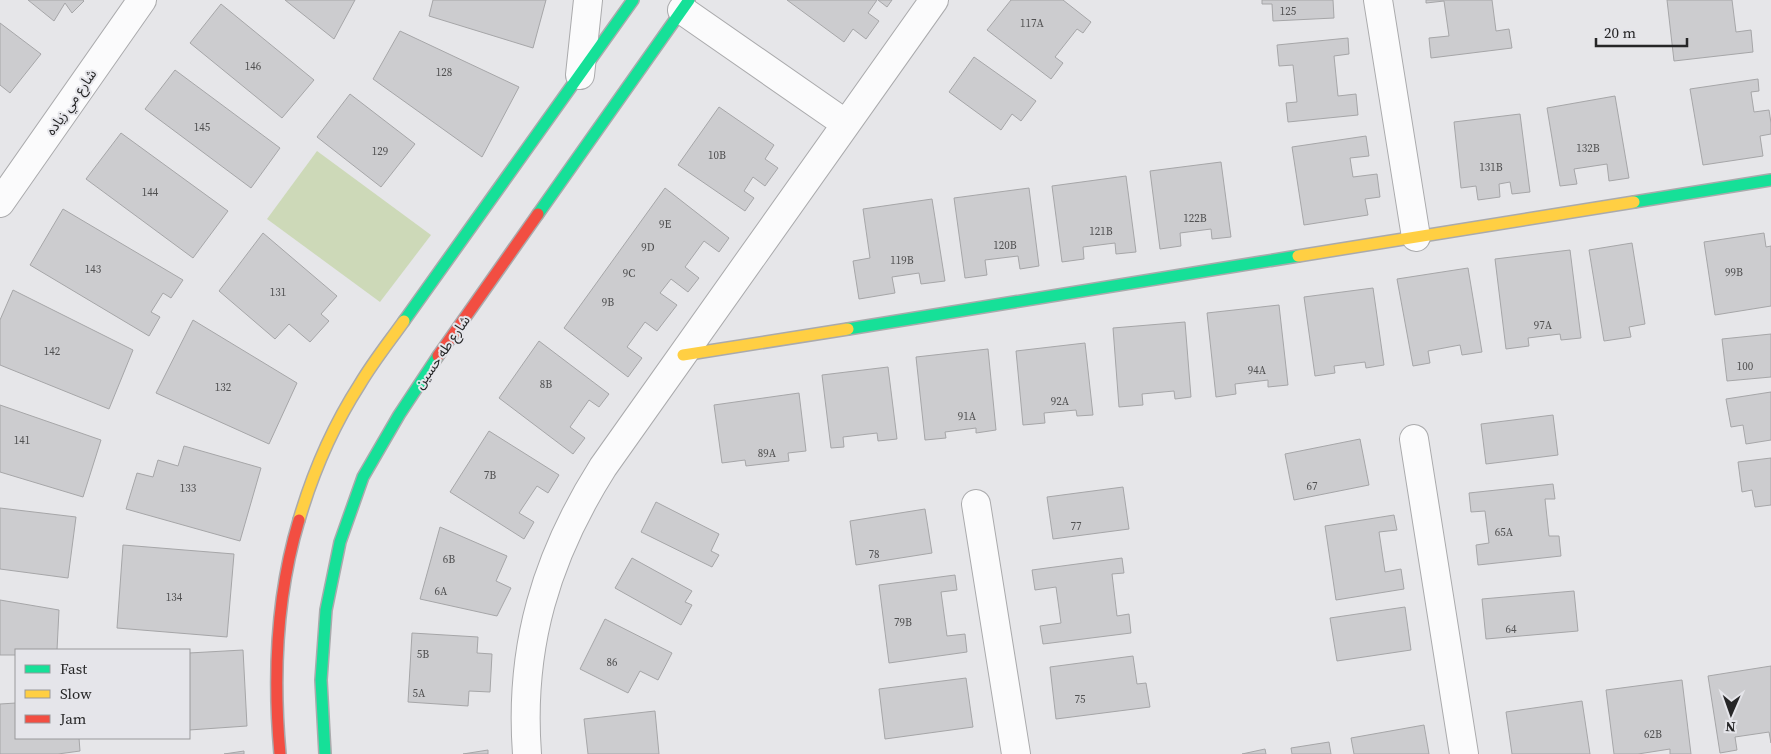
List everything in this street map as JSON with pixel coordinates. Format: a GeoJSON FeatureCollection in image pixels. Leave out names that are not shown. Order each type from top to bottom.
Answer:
{"type":"FeatureCollection","features":[{"type":"Feature","properties":{"kind":"street","name":"شارع مي زياده"},"geometry":{"type":"LineString","coordinates":[[0,203],[142,0]]}},
{"type":"Feature","properties":{"kind":"street"},"geometry":{"type":"LineString","coordinates":[[580,75],[588,0]]}},
{"type":"Feature","properties":{"kind":"street"},"geometry":{"type":"LineString","coordinates":[[280,754],[276,718],[275,659],[280,601],[291,543],[309,487],[332,433],[360,382],[634,0]]}},
{"type":"Feature","properties":{"kind":"street"},"geometry":{"type":"LineString","coordinates":[[528,754],[526,688],[532,643],[540,606],[551,569],[583,500],[603,468],[934,0]]}},
{"type":"Feature","properties":{"kind":"street"},"geometry":{"type":"LineString","coordinates":[[1378,0],[1416,237]]}},
{"type":"Feature","properties":{"kind":"street"},"geometry":{"type":"LineString","coordinates":[[686,5],[846,124]]}},
{"type":"Feature","properties":{"kind":"street","name":"شارع طه حسين"},"geometry":{"type":"LineString","coordinates":[[325,754],[321,680],[326,610],[340,542],[363,477],[399,415],[438,356],[686,5]]}},
{"type":"Feature","properties":{"kind":"street"},"geometry":{"type":"LineString","coordinates":[[683,355],[1771,180]]}},
{"type":"Feature","properties":{"kind":"street"},"geometry":{"type":"LineString","coordinates":[[1414,439],[1464,754]]}},
{"type":"Feature","properties":{"kind":"street"},"geometry":{"type":"LineString","coordinates":[[976,504],[1016,754]]}},
{"type":"Feature","properties":{"kind":"green space"},"geometry":{"type":"Polygon","coordinates":[[[317,151],[431,235],[380,302],[267,219],[317,151]]]}},
{"type":"Feature","properties":{"kind":"building"},"geometry":{"type":"Polygon","coordinates":[[[28,0],[84,1],[72,13],[65,3],[54,21],[28,0]]]}},
{"type":"Feature","properties":{"kind":"building"},"geometry":{"type":"Polygon","coordinates":[[[285,0],[355,0],[334,39],[285,0]]]}},
{"type":"Feature","properties":{"kind":"building"},"geometry":{"type":"Polygon","coordinates":[[[433,0],[546,0],[533,48],[429,16],[433,0]]]}},
{"type":"Feature","properties":{"kind":"building"},"geometry":{"type":"Polygon","coordinates":[[[787,0],[877,0],[868,13],[879,21],[866,39],[853,29],[844,42],[787,0]]]}},
{"type":"Feature","properties":{"kind":"building"},"geometry":{"type":"Polygon","coordinates":[[[878,0],[892,0],[887,7],[878,0]]]}},
{"type":"Feature","properties":{"kind":"building"},"geometry":{"type":"Polygon","coordinates":[[[1011,0],[1063,0],[1091,22],[1083,33],[1077,29],[1055,57],[1063,63],[1051,79],[987,30],[1011,0]]]}},
{"type":"Feature","properties":{"kind":"building"},"geometry":{"type":"Polygon","coordinates":[[[1262,0],[1333,0],[1334,18],[1273,21],[1272,4],[1262,4],[1262,0]]]}},
{"type":"Feature","properties":{"kind":"building"},"geometry":{"type":"Polygon","coordinates":[[[1426,0],[1492,0],[1496,31],[1509,29],[1512,48],[1431,58],[1429,38],[1449,36],[1444,1],[1426,3],[1426,0]]]}},
{"type":"Feature","properties":{"kind":"building"},"geometry":{"type":"Polygon","coordinates":[[[1667,0],[1732,0],[1736,32],[1751,30],[1753,52],[1674,61],[1667,0]]]}},
{"type":"Feature","properties":{"kind":"building"},"geometry":{"type":"Polygon","coordinates":[[[221,4],[314,80],[282,118],[190,43],[221,4]]]}},
{"type":"Feature","properties":{"kind":"building"},"geometry":{"type":"Polygon","coordinates":[[[0,23],[41,54],[10,93],[0,85],[0,23]]]}},
{"type":"Feature","properties":{"kind":"building"},"geometry":{"type":"Polygon","coordinates":[[[400,31],[519,87],[482,157],[373,79],[400,31]]]}},
{"type":"Feature","properties":{"kind":"building"},"geometry":{"type":"Polygon","coordinates":[[[1348,38],[1349,54],[1334,56],[1338,96],[1356,94],[1358,115],[1288,122],[1286,103],[1297,102],[1293,65],[1279,66],[1277,45],[1348,38]]]}},
{"type":"Feature","properties":{"kind":"building"},"geometry":{"type":"Polygon","coordinates":[[[974,57],[1036,101],[1021,121],[1012,114],[1001,130],[949,92],[974,57]]]}},
{"type":"Feature","properties":{"kind":"building"},"geometry":{"type":"Polygon","coordinates":[[[175,70],[280,148],[251,188],[145,109],[175,70]]]}},
{"type":"Feature","properties":{"kind":"building"},"geometry":{"type":"Polygon","coordinates":[[[1758,79],[1759,91],[1751,92],[1754,112],[1769,110],[1771,123],[1771,134],[1760,136],[1763,156],[1703,165],[1690,89],[1758,79]]]}},
{"type":"Feature","properties":{"kind":"building"},"geometry":{"type":"Polygon","coordinates":[[[350,94],[415,144],[381,187],[317,137],[350,94]]]}},
{"type":"Feature","properties":{"kind":"building"},"geometry":{"type":"Polygon","coordinates":[[[1615,96],[1629,178],[1609,181],[1607,164],[1574,169],[1577,184],[1560,186],[1547,108],[1615,96]]]}},
{"type":"Feature","properties":{"kind":"building"},"geometry":{"type":"Polygon","coordinates":[[[719,107],[774,145],[765,159],[778,168],[765,186],[753,177],[744,191],[754,198],[745,211],[678,165],[719,107]]]}},
{"type":"Feature","properties":{"kind":"building"},"geometry":{"type":"Polygon","coordinates":[[[1520,114],[1530,192],[1512,194],[1510,182],[1499,184],[1500,197],[1478,200],[1476,186],[1461,188],[1454,122],[1520,114]]]}},
{"type":"Feature","properties":{"kind":"building"},"geometry":{"type":"Polygon","coordinates":[[[121,133],[228,211],[193,258],[86,179],[121,133]]]}},
{"type":"Feature","properties":{"kind":"building"},"geometry":{"type":"Polygon","coordinates":[[[1366,136],[1369,156],[1350,158],[1353,177],[1377,174],[1380,197],[1365,199],[1368,215],[1304,225],[1292,147],[1366,136]]]}},
{"type":"Feature","properties":{"kind":"building"},"geometry":{"type":"Polygon","coordinates":[[[1221,162],[1231,237],[1212,239],[1211,229],[1180,233],[1181,246],[1160,249],[1150,171],[1221,162]]]}},
{"type":"Feature","properties":{"kind":"building"},"geometry":{"type":"Polygon","coordinates":[[[1126,176],[1136,252],[1116,254],[1115,243],[1083,247],[1084,259],[1062,262],[1052,186],[1126,176]]]}},
{"type":"Feature","properties":{"kind":"building"},"geometry":{"type":"Polygon","coordinates":[[[665,188],[729,238],[719,252],[704,241],[685,267],[699,278],[688,292],[671,279],[660,293],[677,305],[657,331],[645,322],[627,347],[642,358],[628,377],[564,328],[665,188]]]}},
{"type":"Feature","properties":{"kind":"building"},"geometry":{"type":"Polygon","coordinates":[[[1029,188],[1039,266],[1020,269],[1018,256],[985,260],[987,275],[965,278],[954,198],[1029,188]]]}},
{"type":"Feature","properties":{"kind":"building"},"geometry":{"type":"Polygon","coordinates":[[[932,199],[945,281],[921,284],[919,273],[892,277],[895,293],[859,299],[853,261],[870,258],[863,209],[932,199]]]}},
{"type":"Feature","properties":{"kind":"building"},"geometry":{"type":"Polygon","coordinates":[[[63,209],[183,280],[171,298],[163,293],[151,312],[160,317],[149,336],[30,265],[63,209]]]}},
{"type":"Feature","properties":{"kind":"building"},"geometry":{"type":"Polygon","coordinates":[[[263,233],[337,296],[321,314],[329,321],[310,342],[289,324],[275,339],[219,291],[263,233]]]}},
{"type":"Feature","properties":{"kind":"building"},"geometry":{"type":"Polygon","coordinates":[[[1764,233],[1766,247],[1771,246],[1771,306],[1715,315],[1704,242],[1764,233]]]}},
{"type":"Feature","properties":{"kind":"building"},"geometry":{"type":"Polygon","coordinates":[[[1632,243],[1645,324],[1629,327],[1631,337],[1604,341],[1589,250],[1632,243]]]}},
{"type":"Feature","properties":{"kind":"building"},"geometry":{"type":"Polygon","coordinates":[[[1570,250],[1581,338],[1561,340],[1560,334],[1528,338],[1529,346],[1506,349],[1495,259],[1570,250]]]}},
{"type":"Feature","properties":{"kind":"building"},"geometry":{"type":"Polygon","coordinates":[[[1468,268],[1482,352],[1462,355],[1460,345],[1428,351],[1430,363],[1413,366],[1397,279],[1468,268]]]}},
{"type":"Feature","properties":{"kind":"building"},"geometry":{"type":"Polygon","coordinates":[[[1373,288],[1384,365],[1366,368],[1365,362],[1334,366],[1335,373],[1315,376],[1304,297],[1373,288]]]}},
{"type":"Feature","properties":{"kind":"building"},"geometry":{"type":"Polygon","coordinates":[[[13,290],[133,350],[109,409],[0,365],[0,320],[13,290]]]}},
{"type":"Feature","properties":{"kind":"building"},"geometry":{"type":"Polygon","coordinates":[[[1279,305],[1288,385],[1268,387],[1268,380],[1235,384],[1236,394],[1216,397],[1207,313],[1279,305]]]}},
{"type":"Feature","properties":{"kind":"building"},"geometry":{"type":"Polygon","coordinates":[[[193,320],[297,383],[269,444],[156,393],[193,320]]]}},
{"type":"Feature","properties":{"kind":"building"},"geometry":{"type":"Polygon","coordinates":[[[1185,322],[1191,397],[1175,399],[1174,391],[1142,394],[1143,405],[1119,407],[1113,328],[1185,322]]]}},
{"type":"Feature","properties":{"kind":"building"},"geometry":{"type":"Polygon","coordinates":[[[1771,334],[1771,377],[1727,381],[1722,339],[1771,334]]]}},
{"type":"Feature","properties":{"kind":"building"},"geometry":{"type":"Polygon","coordinates":[[[539,341],[609,394],[599,407],[589,400],[570,427],[585,438],[573,454],[499,398],[539,341]]]}},
{"type":"Feature","properties":{"kind":"building"},"geometry":{"type":"Polygon","coordinates":[[[1085,343],[1093,415],[1077,416],[1076,410],[1044,413],[1045,423],[1023,425],[1016,351],[1085,343]]]}},
{"type":"Feature","properties":{"kind":"building"},"geometry":{"type":"Polygon","coordinates":[[[988,349],[996,430],[976,433],[976,428],[945,432],[946,438],[925,440],[916,357],[988,349]]]}},
{"type":"Feature","properties":{"kind":"building"},"geometry":{"type":"Polygon","coordinates":[[[888,367],[897,439],[878,441],[877,433],[843,437],[844,447],[831,448],[822,375],[888,367]]]}},
{"type":"Feature","properties":{"kind":"building"},"geometry":{"type":"Polygon","coordinates":[[[1771,392],[1771,440],[1746,444],[1743,425],[1731,427],[1726,399],[1771,392]]]}},
{"type":"Feature","properties":{"kind":"building"},"geometry":{"type":"Polygon","coordinates":[[[799,393],[806,451],[788,453],[789,461],[746,466],[745,460],[722,463],[714,405],[799,393]]]}},
{"type":"Feature","properties":{"kind":"building"},"geometry":{"type":"Polygon","coordinates":[[[0,405],[101,440],[83,497],[0,472],[0,405]]]}},
{"type":"Feature","properties":{"kind":"building"},"geometry":{"type":"Polygon","coordinates":[[[1553,415],[1558,455],[1486,464],[1481,424],[1553,415]]]}},
{"type":"Feature","properties":{"kind":"building"},"geometry":{"type":"Polygon","coordinates":[[[489,431],[559,475],[548,493],[537,486],[519,513],[534,522],[524,539],[450,492],[489,431]]]}},
{"type":"Feature","properties":{"kind":"building"},"geometry":{"type":"Polygon","coordinates":[[[1360,439],[1369,485],[1294,500],[1285,454],[1360,439]]]}},
{"type":"Feature","properties":{"kind":"building"},"geometry":{"type":"Polygon","coordinates":[[[184,446],[261,468],[240,541],[126,509],[137,473],[153,477],[158,460],[178,466],[184,446]]]}},
{"type":"Feature","properties":{"kind":"building"},"geometry":{"type":"Polygon","coordinates":[[[1771,458],[1771,505],[1755,507],[1752,490],[1742,492],[1738,462],[1771,458]]]}},
{"type":"Feature","properties":{"kind":"building"},"geometry":{"type":"Polygon","coordinates":[[[1553,484],[1555,499],[1545,499],[1549,536],[1559,536],[1561,556],[1478,565],[1476,545],[1489,543],[1485,511],[1471,512],[1469,493],[1553,484]]]}},
{"type":"Feature","properties":{"kind":"building"},"geometry":{"type":"Polygon","coordinates":[[[1123,487],[1129,529],[1053,539],[1047,497],[1123,487]]]}},
{"type":"Feature","properties":{"kind":"building"},"geometry":{"type":"Polygon","coordinates":[[[656,502],[719,534],[711,551],[719,555],[712,567],[641,532],[656,502]]]}},
{"type":"Feature","properties":{"kind":"building"},"geometry":{"type":"Polygon","coordinates":[[[0,508],[76,517],[68,578],[0,569],[0,508]]]}},
{"type":"Feature","properties":{"kind":"building"},"geometry":{"type":"Polygon","coordinates":[[[925,509],[932,553],[856,565],[850,521],[925,509]]]}},
{"type":"Feature","properties":{"kind":"building"},"geometry":{"type":"Polygon","coordinates":[[[1394,515],[1397,530],[1379,532],[1385,572],[1401,569],[1404,589],[1336,600],[1325,526],[1394,515]]]}},
{"type":"Feature","properties":{"kind":"building"},"geometry":{"type":"Polygon","coordinates":[[[440,527],[507,556],[496,581],[511,588],[497,616],[420,599],[440,527]]]}},
{"type":"Feature","properties":{"kind":"building"},"geometry":{"type":"Polygon","coordinates":[[[123,545],[234,554],[227,637],[117,628],[123,545]]]}},
{"type":"Feature","properties":{"kind":"building"},"geometry":{"type":"Polygon","coordinates":[[[632,558],[692,591],[685,602],[692,605],[681,625],[615,588],[632,558]]]}},
{"type":"Feature","properties":{"kind":"building"},"geometry":{"type":"Polygon","coordinates":[[[1122,558],[1124,573],[1112,574],[1117,616],[1129,614],[1131,633],[1043,644],[1040,626],[1061,623],[1056,587],[1035,590],[1032,570],[1122,558]]]}},
{"type":"Feature","properties":{"kind":"building"},"geometry":{"type":"Polygon","coordinates":[[[955,575],[957,590],[941,592],[947,636],[965,634],[967,652],[889,663],[879,585],[955,575]]]}},
{"type":"Feature","properties":{"kind":"building"},"geometry":{"type":"Polygon","coordinates":[[[1574,591],[1578,631],[1486,639],[1482,599],[1574,591]]]}},
{"type":"Feature","properties":{"kind":"building"},"geometry":{"type":"Polygon","coordinates":[[[0,600],[59,610],[57,649],[15,649],[15,655],[0,655],[0,600]]]}},
{"type":"Feature","properties":{"kind":"building"},"geometry":{"type":"Polygon","coordinates":[[[1405,607],[1411,650],[1337,661],[1330,618],[1405,607]]]}},
{"type":"Feature","properties":{"kind":"building"},"geometry":{"type":"Polygon","coordinates":[[[605,619],[672,653],[658,680],[640,671],[628,693],[580,669],[605,619]]]}},
{"type":"Feature","properties":{"kind":"building"},"geometry":{"type":"Polygon","coordinates":[[[412,633],[478,637],[477,653],[492,654],[490,692],[469,691],[468,706],[408,702],[412,633]]]}},
{"type":"Feature","properties":{"kind":"building"},"geometry":{"type":"Polygon","coordinates":[[[243,650],[247,726],[190,730],[190,653],[243,650]]]}},
{"type":"Feature","properties":{"kind":"building"},"geometry":{"type":"Polygon","coordinates":[[[1133,656],[1137,684],[1146,683],[1150,707],[1056,719],[1050,667],[1133,656]]]}},
{"type":"Feature","properties":{"kind":"building"},"geometry":{"type":"Polygon","coordinates":[[[1771,666],[1771,743],[1769,732],[1735,737],[1737,750],[1720,753],[1708,676],[1771,666]]]}},
{"type":"Feature","properties":{"kind":"building"},"geometry":{"type":"Polygon","coordinates":[[[966,678],[973,727],[885,739],[879,689],[966,678]]]}},
{"type":"Feature","properties":{"kind":"building"},"geometry":{"type":"Polygon","coordinates":[[[1682,680],[1691,754],[1670,754],[1670,749],[1638,754],[1614,754],[1606,690],[1682,680]]]}},
{"type":"Feature","properties":{"kind":"building"},"geometry":{"type":"Polygon","coordinates":[[[1582,701],[1590,754],[1512,754],[1506,712],[1582,701]]]}},
{"type":"Feature","properties":{"kind":"building"},"geometry":{"type":"Polygon","coordinates":[[[15,703],[15,739],[79,739],[80,751],[58,754],[0,754],[0,704],[15,703]]]}},
{"type":"Feature","properties":{"kind":"building"},"geometry":{"type":"Polygon","coordinates":[[[655,711],[659,754],[588,754],[584,719],[655,711]]]}},
{"type":"Feature","properties":{"kind":"building"},"geometry":{"type":"Polygon","coordinates":[[[1424,725],[1429,754],[1354,754],[1351,738],[1424,725]]]}},
{"type":"Feature","properties":{"kind":"building"},"geometry":{"type":"Polygon","coordinates":[[[1329,742],[1331,754],[1292,754],[1291,748],[1329,742]]]}},
{"type":"Feature","properties":{"kind":"building"},"geometry":{"type":"Polygon","coordinates":[[[1265,749],[1266,754],[1242,754],[1265,749]]]}},
{"type":"Feature","properties":{"kind":"building"},"geometry":{"type":"Polygon","coordinates":[[[488,750],[488,754],[463,754],[488,750]]]}},
{"type":"Feature","properties":{"kind":"building"},"geometry":{"type":"Polygon","coordinates":[[[244,751],[244,754],[224,754],[244,751]]]}},
{"type":"Feature","properties":{"kind":"traffic: fast"},"geometry":{"type":"LineString","coordinates":[[404,321],[633,0]]}},
{"type":"Feature","properties":{"kind":"traffic: fast"},"geometry":{"type":"LineString","coordinates":[[538,214],[689,0]]}},
{"type":"Feature","properties":{"kind":"traffic: fast"},"geometry":{"type":"LineString","coordinates":[[1634,202],[1771,180]]}},
{"type":"Feature","properties":{"kind":"traffic: fast"},"geometry":{"type":"LineString","coordinates":[[848,329],[1298,256]]}},
{"type":"Feature","properties":{"kind":"traffic: fast"},"geometry":{"type":"LineString","coordinates":[[325,754],[321,680],[326,610],[340,542],[363,477],[399,415],[438,356]]}},
{"type":"Feature","properties":{"kind":"traffic: slow"},"geometry":{"type":"LineString","coordinates":[[1298,256],[1634,202]]}},
{"type":"Feature","properties":{"kind":"traffic: slow"},"geometry":{"type":"LineString","coordinates":[[299,520],[317,467],[341,416],[370,368],[404,321]]}},
{"type":"Feature","properties":{"kind":"traffic: slow"},"geometry":{"type":"LineString","coordinates":[[683,355],[848,329]]}},
{"type":"Feature","properties":{"kind":"traffic: jam"},"geometry":{"type":"LineString","coordinates":[[438,356],[538,214]]}},
{"type":"Feature","properties":{"kind":"traffic: jam"},"geometry":{"type":"LineString","coordinates":[[280,754],[277,695],[278,636],[285,578],[299,520]]}}]}
